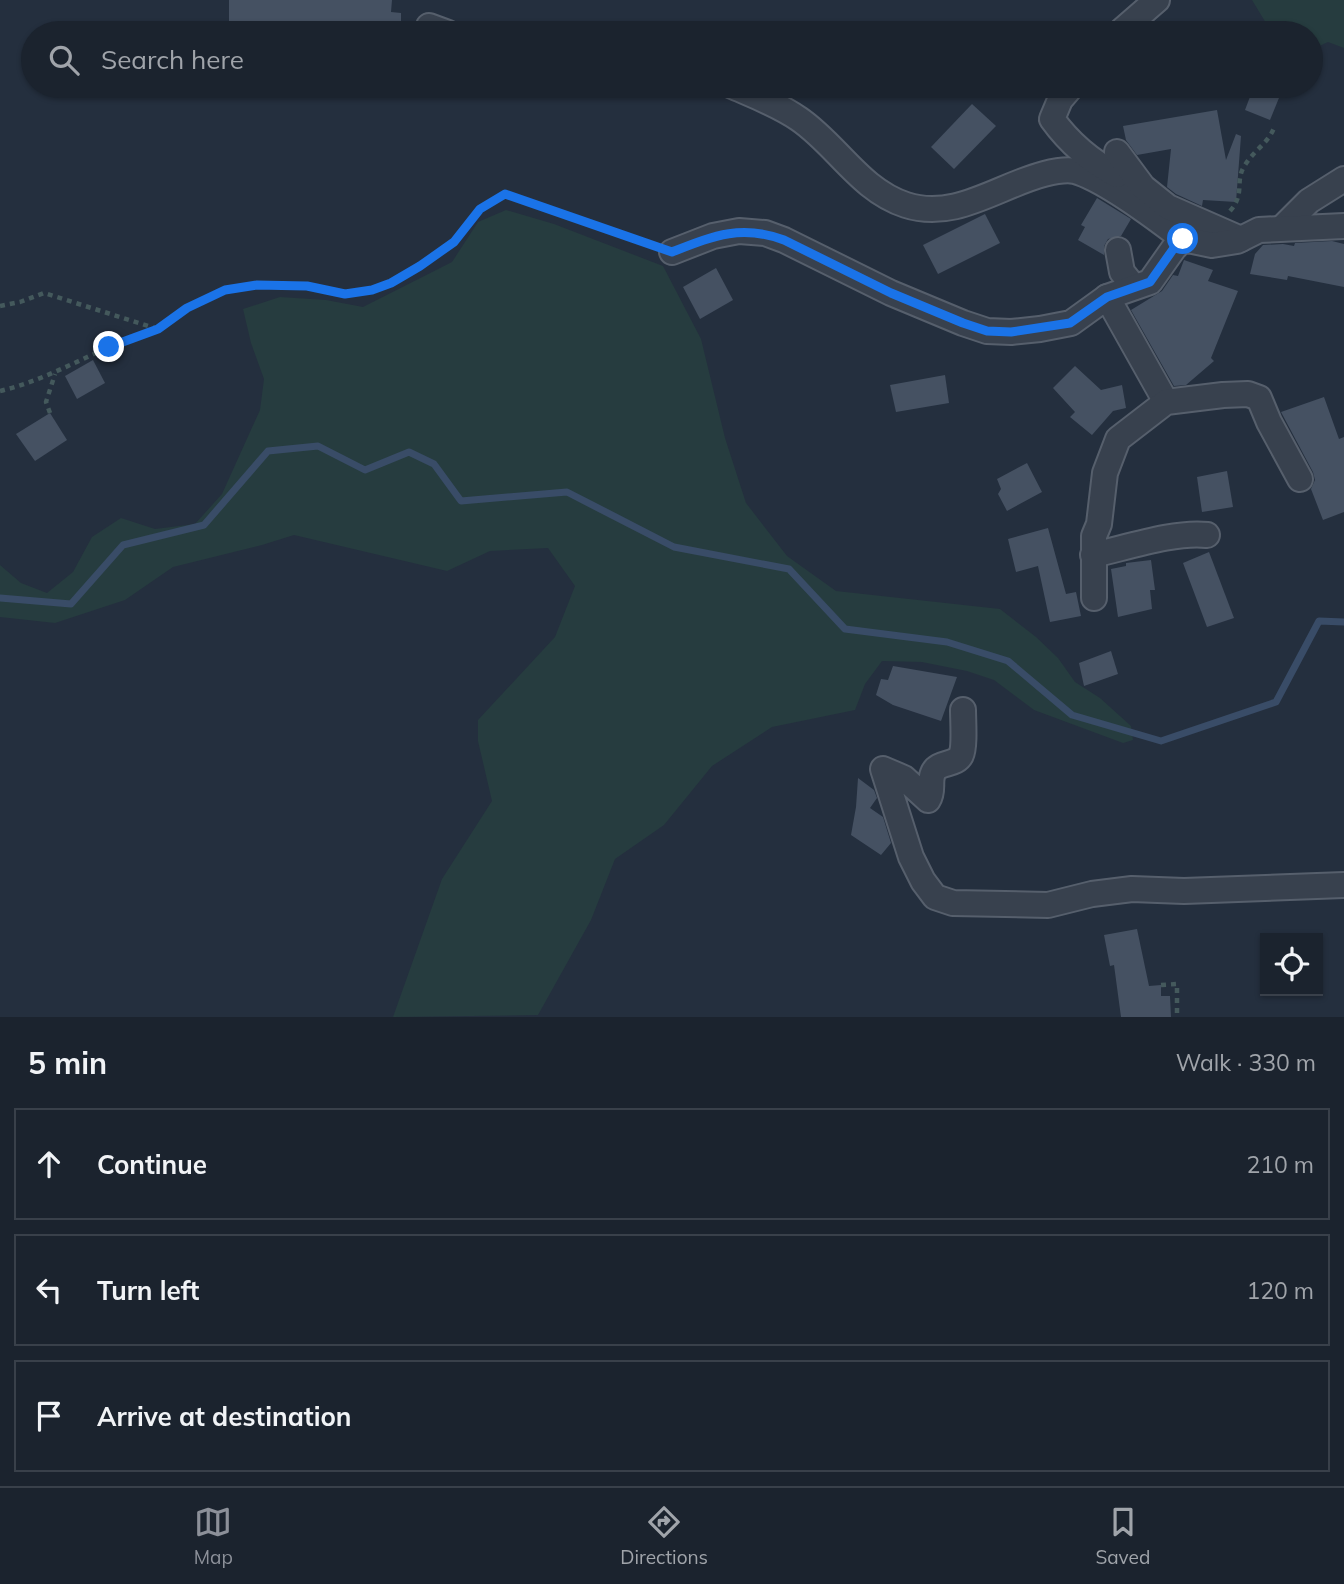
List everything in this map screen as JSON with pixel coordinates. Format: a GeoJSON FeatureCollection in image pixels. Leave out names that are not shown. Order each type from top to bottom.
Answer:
{"type":"FeatureCollection","features":[{"type":"Feature","properties":{"kind":"street"},"geometry":{"type":"LineString","coordinates":[[1132,21],[1157,0]]}},
{"type":"Feature","properties":{"kind":"street"},"geometry":{"type":"LineString","coordinates":[[756,98],[799,119],[861,178],[904,204],[921,209],[945,209],[985,198],[1019,181],[1051,172],[1073,170],[1118,194],[1183,239],[1212,244],[1241,239],[1259,230],[1344,226]]}},
{"type":"Feature","properties":{"kind":"street"},"geometry":{"type":"LineString","coordinates":[[1062,98],[1052,119],[1066,138],[1094,163],[1143,187],[1168,207],[1241,239]]}},
{"type":"Feature","properties":{"kind":"street"},"geometry":{"type":"LineString","coordinates":[[1117,152],[1143,187]]}},
{"type":"Feature","properties":{"kind":"street"},"geometry":{"type":"LineString","coordinates":[[1283,227],[1310,201],[1344,178]]}},
{"type":"Feature","properties":{"kind":"street"},"geometry":{"type":"LineString","coordinates":[[672,252],[713,236],[740,231],[765,233],[891,293],[987,331],[1040,329],[1070,323],[1107,297],[1150,282],[1183,239]]}},
{"type":"Feature","properties":{"kind":"street"},"geometry":{"type":"LineString","coordinates":[[1118,250],[1122,272],[1134,287]]}},
{"type":"Feature","properties":{"kind":"street"},"geometry":{"type":"LineString","coordinates":[[1107,297],[1166,402]]}},
{"type":"Feature","properties":{"kind":"street"},"geometry":{"type":"LineString","coordinates":[[1094,598],[1094,536],[1099,524],[1105,472],[1118,439],[1166,402],[1223,395],[1248,394],[1259,398],[1300,478]]}},
{"type":"Feature","properties":{"kind":"street"},"geometry":{"type":"LineString","coordinates":[[1093,555],[1172,537],[1195,534],[1207,536]]}},
{"type":"Feature","properties":{"kind":"street"},"geometry":{"type":"LineString","coordinates":[[962,710],[962,754],[957,760],[937,768],[932,774],[931,796],[928,800],[904,778],[883,769],[911,857],[923,881],[936,897],[953,903],[1048,905],[1092,894],[1132,889],[1184,891],[1344,885]]}},
{"type":"Feature","properties":{"kind":"path"},"geometry":{"type":"LineString","coordinates":[[1216,227],[1240,199],[1240,179],[1244,166],[1272,134],[1275,125]]}},
{"type":"Feature","properties":{"kind":"path"},"geometry":{"type":"LineString","coordinates":[[0,391],[56,373],[109,347],[158,329],[187,308],[225,290],[257,285],[307,286],[345,294],[372,290],[401,277],[454,242],[480,209],[505,194],[672,252]]}},
{"type":"Feature","properties":{"kind":"path"},"geometry":{"type":"LineString","coordinates":[[0,306],[44,293],[158,329]]}},
{"type":"Feature","properties":{"kind":"path"},"geometry":{"type":"LineString","coordinates":[[50,413],[46,402],[56,373]]}},
{"type":"Feature","properties":{"kind":"path"},"geometry":{"type":"LineString","coordinates":[[1161,985],[1177,984],[1177,1017]]}},
{"type":"Feature","properties":{"kind":"green space"},"geometry":{"type":"Polygon","coordinates":[[[1252,0],[1344,0],[1344,48],[1328,42],[1323,44],[1323,21],[1265,21],[1252,0]]]}},
{"type":"Feature","properties":{"kind":"green space"},"geometry":{"type":"Polygon","coordinates":[[[506,210],[554,224],[663,266],[701,339],[725,438],[746,503],[787,556],[836,591],[1000,609],[1058,658],[1075,682],[1100,698],[1131,726],[1133,740],[1123,743],[1034,710],[994,680],[967,671],[922,662],[882,661],[865,684],[855,710],[772,727],[712,766],[664,825],[615,859],[591,920],[538,1015],[393,1017],[442,879],[492,801],[478,741],[478,720],[555,637],[575,586],[548,548],[490,551],[447,571],[294,535],[173,567],[125,600],[55,623],[0,617],[0,565],[21,583],[47,593],[73,572],[92,537],[121,518],[155,529],[195,524],[222,494],[260,410],[264,379],[251,343],[243,309],[280,297],[326,300],[363,307],[452,262],[478,222],[506,210]]]}},
{"type":"Feature","properties":{"kind":"building"},"geometry":{"type":"Polygon","coordinates":[[[229,0],[392,0],[391,12],[401,13],[401,21],[229,21],[229,0]]]}},
{"type":"Feature","properties":{"kind":"building"},"geometry":{"type":"Polygon","coordinates":[[[1250,98],[1279,98],[1270,120],[1245,110],[1250,98]]]}},
{"type":"Feature","properties":{"kind":"building"},"geometry":{"type":"Polygon","coordinates":[[[972,104],[996,126],[954,169],[931,147],[972,104]]]}},
{"type":"Feature","properties":{"kind":"building"},"geometry":{"type":"Polygon","coordinates":[[[1217,110],[1226,160],[1236,134],[1241,136],[1236,202],[1203,200],[1202,206],[1167,187],[1171,149],[1137,155],[1126,140],[1123,126],[1217,110]]]}},
{"type":"Feature","properties":{"kind":"building"},"geometry":{"type":"Polygon","coordinates":[[[1097,198],[1131,219],[1121,236],[1108,239],[1104,246],[1104,255],[1078,240],[1085,227],[1081,225],[1097,198]]]}},
{"type":"Feature","properties":{"kind":"building"},"geometry":{"type":"Polygon","coordinates":[[[985,214],[1000,243],[938,274],[923,245],[985,214]]]}},
{"type":"Feature","properties":{"kind":"building"},"geometry":{"type":"Polygon","coordinates":[[[1332,241],[1344,244],[1344,287],[1288,276],[1287,280],[1250,274],[1255,254],[1263,245],[1294,246],[1295,243],[1332,241]]]}},
{"type":"Feature","properties":{"kind":"building"},"geometry":{"type":"Polygon","coordinates":[[[1184,260],[1213,270],[1208,281],[1238,291],[1211,358],[1214,361],[1186,385],[1174,386],[1131,310],[1162,291],[1173,275],[1178,276],[1184,260]]]}},
{"type":"Feature","properties":{"kind":"building"},"geometry":{"type":"Polygon","coordinates":[[[716,268],[733,300],[700,319],[683,287],[716,268]]]}},
{"type":"Feature","properties":{"kind":"building"},"geometry":{"type":"Polygon","coordinates":[[[93,360],[105,383],[77,399],[65,376],[93,360]]]}},
{"type":"Feature","properties":{"kind":"building"},"geometry":{"type":"Polygon","coordinates":[[[1075,366],[1101,390],[1122,385],[1126,408],[1113,411],[1092,435],[1070,417],[1075,412],[1053,388],[1075,366]]]}},
{"type":"Feature","properties":{"kind":"building"},"geometry":{"type":"Polygon","coordinates":[[[945,375],[949,403],[896,412],[890,385],[945,375]]]}},
{"type":"Feature","properties":{"kind":"building"},"geometry":{"type":"Polygon","coordinates":[[[1324,397],[1339,439],[1344,437],[1344,512],[1323,520],[1311,489],[1315,480],[1313,472],[1281,412],[1324,397]]]}},
{"type":"Feature","properties":{"kind":"building"},"geometry":{"type":"Polygon","coordinates":[[[50,413],[67,440],[35,461],[16,434],[50,413]]]}},
{"type":"Feature","properties":{"kind":"building"},"geometry":{"type":"Polygon","coordinates":[[[1027,463],[1042,492],[1007,511],[998,494],[1001,489],[997,479],[1027,463]]]}},
{"type":"Feature","properties":{"kind":"building"},"geometry":{"type":"Polygon","coordinates":[[[1227,471],[1233,507],[1202,512],[1197,477],[1227,471]]]}},
{"type":"Feature","properties":{"kind":"building"},"geometry":{"type":"Polygon","coordinates":[[[1048,528],[1066,594],[1076,592],[1081,616],[1050,622],[1038,566],[1016,572],[1008,539],[1048,528]]]}},
{"type":"Feature","properties":{"kind":"building"},"geometry":{"type":"Polygon","coordinates":[[[1209,552],[1234,618],[1207,627],[1183,563],[1209,552]]]}},
{"type":"Feature","properties":{"kind":"building"},"geometry":{"type":"Polygon","coordinates":[[[1151,560],[1155,590],[1150,590],[1152,609],[1118,617],[1111,569],[1126,566],[1126,563],[1151,560]]]}},
{"type":"Feature","properties":{"kind":"building"},"geometry":{"type":"Polygon","coordinates":[[[1111,651],[1118,674],[1084,686],[1079,663],[1111,651]]]}},
{"type":"Feature","properties":{"kind":"building"},"geometry":{"type":"Polygon","coordinates":[[[893,666],[957,677],[941,721],[893,705],[876,695],[881,679],[888,680],[893,666]]]}},
{"type":"Feature","properties":{"kind":"building"},"geometry":{"type":"Polygon","coordinates":[[[858,778],[874,790],[877,798],[870,808],[883,817],[891,843],[881,855],[851,835],[858,778]]]}},
{"type":"Feature","properties":{"kind":"building"},"geometry":{"type":"Polygon","coordinates":[[[1137,929],[1149,986],[1161,985],[1161,996],[1170,996],[1171,1017],[1121,1017],[1114,965],[1110,966],[1104,935],[1137,929]]]}},
{"type":"Feature","properties":{"kind":"waterway"},"geometry":{"type":"LineString","coordinates":[[0,598],[71,604],[123,545],[204,525],[268,451],[318,446],[365,470],[409,452],[434,464],[461,501],[567,492],[674,547],[789,569],[845,629],[947,642],[1008,661],[1072,715],[1161,741],[1276,702],[1319,621],[1344,622]]}},
{"type":"Feature","properties":{"kind":"route"},"geometry":{"type":"LineString","coordinates":[[109,347],[158,329],[187,308],[225,290],[257,285],[307,286],[345,294],[372,290],[391,283],[454,242],[480,209],[505,194],[672,252],[713,236],[740,231],[765,233],[891,293],[987,331],[1011,332],[1070,323],[1107,297],[1150,282],[1183,239]]}}]}
